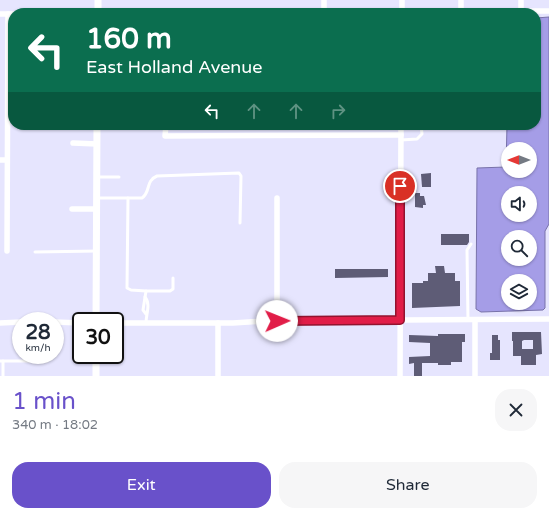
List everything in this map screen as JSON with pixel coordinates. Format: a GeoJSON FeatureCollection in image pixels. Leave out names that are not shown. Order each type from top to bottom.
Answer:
{"type":"FeatureCollection","features":[{"type":"Feature","properties":{"kind":"street"},"geometry":{"type":"LineString","coordinates":[[7,251],[8,124]]}},
{"type":"Feature","properties":{"kind":"street"},"geometry":{"type":"LineString","coordinates":[[96,312],[97,130]]}},
{"type":"Feature","properties":{"kind":"street"},"geometry":{"type":"LineString","coordinates":[[166,130],[165,136],[401,138]]}},
{"type":"Feature","properties":{"kind":"street"},"geometry":{"type":"LineString","coordinates":[[400,376],[401,130]]}},
{"type":"Feature","properties":{"kind":"street"},"geometry":{"type":"LineString","coordinates":[[73,143],[97,144]]}},
{"type":"Feature","properties":{"kind":"street"},"geometry":{"type":"LineString","coordinates":[[0,160],[7,160]]}},
{"type":"Feature","properties":{"kind":"street"},"geometry":{"type":"LineString","coordinates":[[277,198],[277,321]]}},
{"type":"Feature","properties":{"kind":"street"},"geometry":{"type":"LineString","coordinates":[[72,209],[97,210]]}},
{"type":"Feature","properties":{"kind":"street"},"geometry":{"type":"LineString","coordinates":[[124,323],[549,319]]}},
{"type":"Feature","properties":{"kind":"street"},"geometry":{"type":"LineString","coordinates":[[475,320],[475,376]]}},
{"type":"Feature","properties":{"kind":"street"},"geometry":{"type":"LineString","coordinates":[[0,323],[12,322]]}},
{"type":"Feature","properties":{"kind":"street"},"geometry":{"type":"LineString","coordinates":[[218,323],[218,376]]}},
{"type":"Feature","properties":{"kind":"street"},"geometry":{"type":"LineString","coordinates":[[96,364],[96,376]]}},
{"type":"Feature","properties":{"kind":"lane"},"geometry":{"type":"LineString","coordinates":[[401,138],[417,139],[422,134],[422,130]]}},
{"type":"Feature","properties":{"kind":"lane"},"geometry":{"type":"LineString","coordinates":[[97,198],[145,197],[150,180],[156,176],[239,173],[241,176],[240,223]]}},
{"type":"Feature","properties":{"kind":"lane"},"geometry":{"type":"LineString","coordinates":[[97,177],[119,177]]}},
{"type":"Feature","properties":{"kind":"lane"},"geometry":{"type":"LineString","coordinates":[[128,198],[127,288],[131,290],[170,291],[172,289],[173,278]]}},
{"type":"Feature","properties":{"kind":"lane"},"geometry":{"type":"LineString","coordinates":[[468,320],[467,250],[471,244]]}},
{"type":"Feature","properties":{"kind":"lane"},"geometry":{"type":"LineString","coordinates":[[35,252],[96,251]]}},
{"type":"Feature","properties":{"kind":"lane"},"geometry":{"type":"LineString","coordinates":[[146,291],[145,297],[148,300],[146,323]]}},
{"type":"Feature","properties":{"kind":"lane"},"geometry":{"type":"LineString","coordinates":[[2,361],[3,376]]}},
{"type":"Feature","properties":{"kind":"shaded area"},"geometry":{"type":"Polygon","coordinates":[[[549,17],[549,224],[545,231],[545,308],[543,310],[481,312],[476,309],[477,168],[501,167],[501,178],[537,178],[537,142],[507,142],[507,130],[541,130],[541,18],[549,17]]]}},
{"type":"Feature","properties":{"kind":"building"},"geometry":{"type":"Polygon","coordinates":[[[431,173],[431,187],[422,187],[421,174],[431,173]]]}},
{"type":"Feature","properties":{"kind":"building"},"geometry":{"type":"Polygon","coordinates":[[[415,193],[420,193],[420,196],[424,196],[426,205],[423,205],[423,208],[415,207],[415,193]]]}},
{"type":"Feature","properties":{"kind":"building"},"geometry":{"type":"Polygon","coordinates":[[[441,234],[469,234],[469,242],[467,245],[441,245],[441,234]]]}},
{"type":"Feature","properties":{"kind":"building"},"geometry":{"type":"Polygon","coordinates":[[[435,266],[444,266],[445,273],[455,273],[455,281],[460,281],[460,306],[412,308],[412,283],[423,283],[423,281],[428,281],[428,273],[436,273],[435,266]]]}},
{"type":"Feature","properties":{"kind":"building"},"geometry":{"type":"Polygon","coordinates":[[[335,269],[388,269],[388,277],[335,278],[335,269]]]}},
{"type":"Feature","properties":{"kind":"building"},"geometry":{"type":"Polygon","coordinates":[[[512,332],[541,332],[542,354],[536,355],[536,365],[521,365],[521,356],[513,356],[512,332]],[[533,340],[522,341],[522,349],[533,349],[533,340]]]}},
{"type":"Feature","properties":{"kind":"building"},"geometry":{"type":"Polygon","coordinates":[[[438,334],[465,334],[465,342],[462,342],[462,362],[451,362],[451,365],[422,363],[422,376],[414,376],[414,363],[409,364],[409,357],[430,356],[430,343],[409,342],[409,335],[438,336],[438,334]]]}},
{"type":"Feature","properties":{"kind":"building"},"geometry":{"type":"Polygon","coordinates":[[[492,335],[498,335],[498,340],[500,340],[500,360],[490,360],[490,353],[492,353],[492,335]]]}},
{"type":"Feature","properties":{"kind":"route"},"geometry":{"type":"LineString","coordinates":[[277,321],[400,320],[400,186]]}}]}
